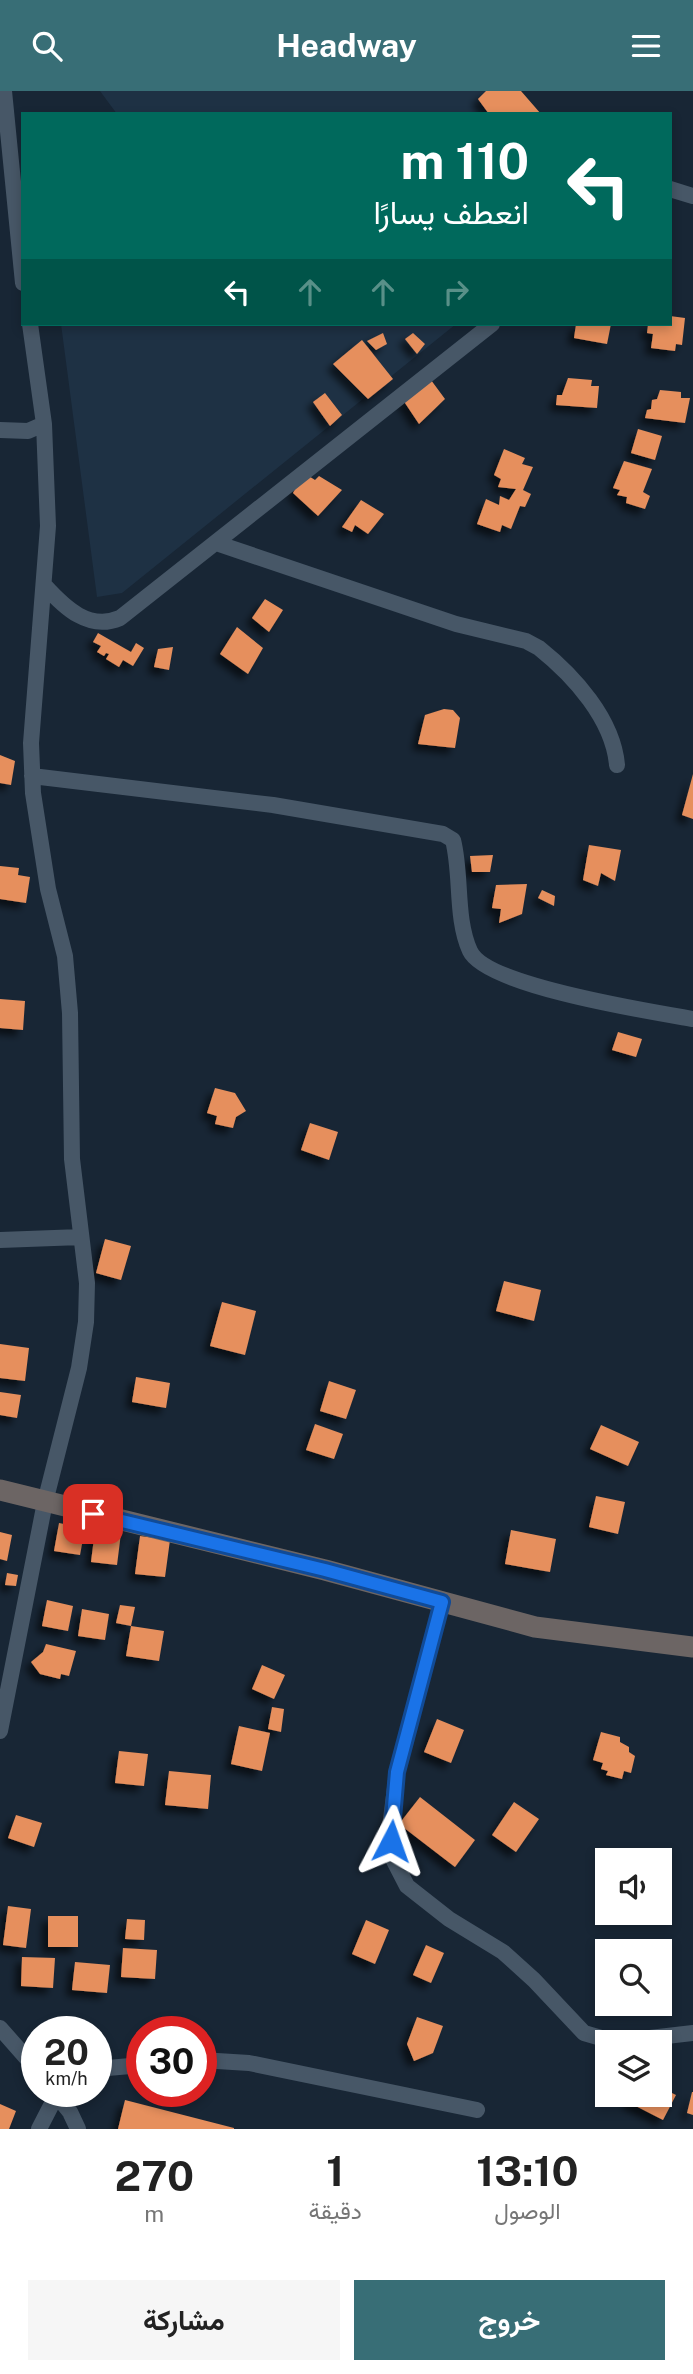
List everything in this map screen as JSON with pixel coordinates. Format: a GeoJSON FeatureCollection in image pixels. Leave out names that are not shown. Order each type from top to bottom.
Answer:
{"type":"FeatureCollection","features":[{"type":"Feature","properties":{"kind":"street"},"geometry":{"type":"LineString","coordinates":[[4,91],[21,263]]}},
{"type":"Feature","properties":{"kind":"street"},"geometry":{"type":"LineString","coordinates":[[672,190],[693,196]]}},
{"type":"Feature","properties":{"kind":"street"},"geometry":{"type":"LineString","coordinates":[[0,1731],[46,1502],[79,1368],[86,1322],[87,1283],[72,1159],[70,1013],[65,956],[48,889],[32,776],[31,743],[48,526],[44,424],[30,326]]}},
{"type":"Feature","properties":{"kind":"street"},"geometry":{"type":"LineString","coordinates":[[45,586],[84,618],[106,624],[120,618],[489,326]]}},
{"type":"Feature","properties":{"kind":"street"},"geometry":{"type":"LineString","coordinates":[[0,430],[28,431],[44,424]]}},
{"type":"Feature","properties":{"kind":"street"},"geometry":{"type":"LineString","coordinates":[[216,543],[456,624],[526,641],[539,647],[604,720],[615,744],[617,765]]}},
{"type":"Feature","properties":{"kind":"street"},"geometry":{"type":"LineString","coordinates":[[32,776],[273,805],[443,834],[453,840],[464,931],[471,953],[479,963],[535,985],[693,1019]]}},
{"type":"Feature","properties":{"kind":"street"},"geometry":{"type":"LineString","coordinates":[[0,1240],[81,1237]]}},
{"type":"Feature","properties":{"kind":"street"},"geometry":{"type":"LineString","coordinates":[[0,1490],[325,1570],[535,1627],[693,1647]]}},
{"type":"Feature","properties":{"kind":"street"},"geometry":{"type":"LineString","coordinates":[[442,1602],[397,1772],[390,1827],[391,1855],[407,1887],[449,1919],[503,1952],[534,1980],[584,2033],[615,2042],[693,2033]]}},
{"type":"Feature","properties":{"kind":"street"},"geometry":{"type":"LineString","coordinates":[[0,2028],[21,2052]]}},
{"type":"Feature","properties":{"kind":"street"},"geometry":{"type":"LineString","coordinates":[[217,2061],[249,2063],[477,2110]]}},
{"type":"Feature","properties":{"kind":"street"},"geometry":{"type":"LineString","coordinates":[[39,2129],[48,2107]]}},
{"type":"Feature","properties":{"kind":"street"},"geometry":{"type":"LineString","coordinates":[[63,2107],[78,2129]]}},
{"type":"Feature","properties":{"kind":"shaded area"},"geometry":{"type":"Polygon","coordinates":[[[100,91],[513,91],[529,112],[116,112],[100,91]]]}},
{"type":"Feature","properties":{"kind":"shaded area"},"geometry":{"type":"Polygon","coordinates":[[[61,326],[454,326],[122,593],[97,597],[61,326]]]}},
{"type":"Feature","properties":{"kind":"building"},"geometry":{"type":"Polygon","coordinates":[[[486,91],[521,91],[539,112],[488,112],[478,99],[486,91]]]}},
{"type":"Feature","properties":{"kind":"building"},"geometry":{"type":"Polygon","coordinates":[[[672,316],[685,318],[682,345],[676,344],[675,351],[651,348],[653,334],[647,333],[648,326],[672,326],[672,316]]]}},
{"type":"Feature","properties":{"kind":"building"},"geometry":{"type":"Polygon","coordinates":[[[576,326],[611,326],[607,344],[574,338],[576,326]]]}},
{"type":"Feature","properties":{"kind":"building"},"geometry":{"type":"Polygon","coordinates":[[[383,333],[387,344],[376,350],[367,341],[383,333]]]}},
{"type":"Feature","properties":{"kind":"building"},"geometry":{"type":"Polygon","coordinates":[[[413,333],[425,344],[417,354],[405,339],[413,333]]]}},
{"type":"Feature","properties":{"kind":"building"},"geometry":{"type":"Polygon","coordinates":[[[362,340],[393,379],[368,399],[333,364],[362,340]]]}},
{"type":"Feature","properties":{"kind":"building"},"geometry":{"type":"Polygon","coordinates":[[[568,378],[592,380],[591,386],[599,386],[597,408],[556,405],[557,395],[562,395],[568,378]]]}},
{"type":"Feature","properties":{"kind":"building"},"geometry":{"type":"Polygon","coordinates":[[[431,380],[445,399],[419,424],[403,400],[431,380]]]}},
{"type":"Feature","properties":{"kind":"building"},"geometry":{"type":"Polygon","coordinates":[[[660,390],[681,392],[681,398],[690,398],[685,423],[645,418],[647,410],[651,409],[652,400],[657,399],[660,390]]]}},
{"type":"Feature","properties":{"kind":"building"},"geometry":{"type":"Polygon","coordinates":[[[325,393],[342,415],[330,426],[313,402],[325,393]]]}},
{"type":"Feature","properties":{"kind":"building"},"geometry":{"type":"Polygon","coordinates":[[[638,429],[662,436],[655,460],[631,453],[638,429]]]}},
{"type":"Feature","properties":{"kind":"building"},"geometry":{"type":"Polygon","coordinates":[[[504,449],[525,458],[522,464],[533,467],[523,490],[531,494],[525,507],[520,506],[511,529],[502,525],[500,532],[477,524],[486,499],[499,505],[500,496],[509,500],[516,489],[498,487],[501,479],[494,475],[504,449]]]}},
{"type":"Feature","properties":{"kind":"building"},"geometry":{"type":"Polygon","coordinates":[[[624,461],[652,469],[643,492],[650,496],[645,509],[626,503],[627,497],[617,495],[620,490],[613,488],[624,461]]]}},
{"type":"Feature","properties":{"kind":"building"},"geometry":{"type":"Polygon","coordinates":[[[304,473],[315,480],[319,476],[342,490],[318,516],[293,493],[304,473]]]}},
{"type":"Feature","properties":{"kind":"building"},"geometry":{"type":"Polygon","coordinates":[[[361,500],[384,514],[368,534],[355,525],[352,532],[342,527],[361,500]]]}},
{"type":"Feature","properties":{"kind":"building"},"geometry":{"type":"Polygon","coordinates":[[[265,599],[283,610],[269,632],[252,618],[265,599]]]}},
{"type":"Feature","properties":{"kind":"building"},"geometry":{"type":"Polygon","coordinates":[[[237,627],[263,648],[248,674],[220,654],[237,627]]]}},
{"type":"Feature","properties":{"kind":"building"},"geometry":{"type":"Polygon","coordinates":[[[98,633],[131,652],[136,643],[144,648],[133,666],[123,660],[119,667],[106,659],[109,654],[104,656],[97,652],[101,646],[93,642],[98,633]]]}},
{"type":"Feature","properties":{"kind":"building"},"geometry":{"type":"Polygon","coordinates":[[[173,647],[169,670],[154,667],[158,649],[173,647]]]}},
{"type":"Feature","properties":{"kind":"building"},"geometry":{"type":"Polygon","coordinates":[[[444,709],[453,710],[460,718],[455,748],[418,744],[425,715],[444,709]]]}},
{"type":"Feature","properties":{"kind":"building"},"geometry":{"type":"Polygon","coordinates":[[[0,755],[15,761],[11,785],[0,783],[0,755]]]}},
{"type":"Feature","properties":{"kind":"building"},"geometry":{"type":"Polygon","coordinates":[[[693,774],[693,819],[682,815],[693,774]]]}},
{"type":"Feature","properties":{"kind":"building"},"geometry":{"type":"Polygon","coordinates":[[[589,845],[621,850],[615,881],[601,873],[598,886],[583,880],[589,845]]]}},
{"type":"Feature","properties":{"kind":"building"},"geometry":{"type":"Polygon","coordinates":[[[493,855],[490,872],[472,872],[470,856],[493,855]]]}},
{"type":"Feature","properties":{"kind":"building"},"geometry":{"type":"Polygon","coordinates":[[[0,866],[19,868],[18,875],[30,877],[26,903],[0,899],[0,866]]]}},
{"type":"Feature","properties":{"kind":"building"},"geometry":{"type":"Polygon","coordinates":[[[527,884],[522,914],[499,923],[501,909],[492,908],[496,885],[527,884]]]}},
{"type":"Feature","properties":{"kind":"building"},"geometry":{"type":"Polygon","coordinates":[[[542,890],[555,896],[554,906],[538,898],[542,890]]]}},
{"type":"Feature","properties":{"kind":"building"},"geometry":{"type":"Polygon","coordinates":[[[0,999],[25,1001],[23,1030],[0,1028],[0,999]]]}},
{"type":"Feature","properties":{"kind":"building"},"geometry":{"type":"Polygon","coordinates":[[[618,1032],[642,1039],[636,1057],[612,1050],[618,1032]]]}},
{"type":"Feature","properties":{"kind":"building"},"geometry":{"type":"Polygon","coordinates":[[[215,1088],[235,1093],[246,1111],[236,1117],[233,1128],[215,1124],[217,1116],[207,1113],[215,1088]]]}},
{"type":"Feature","properties":{"kind":"building"},"geometry":{"type":"Polygon","coordinates":[[[310,1123],[338,1132],[329,1160],[301,1150],[310,1123]]]}},
{"type":"Feature","properties":{"kind":"building"},"geometry":{"type":"Polygon","coordinates":[[[105,1239],[131,1246],[121,1280],[96,1273],[105,1239]]]}},
{"type":"Feature","properties":{"kind":"building"},"geometry":{"type":"Polygon","coordinates":[[[504,1281],[541,1290],[534,1321],[496,1311],[504,1281]]]}},
{"type":"Feature","properties":{"kind":"building"},"geometry":{"type":"Polygon","coordinates":[[[222,1302],[256,1311],[245,1355],[210,1346],[222,1302]]]}},
{"type":"Feature","properties":{"kind":"building"},"geometry":{"type":"Polygon","coordinates":[[[0,1344],[29,1348],[25,1381],[0,1378],[0,1344]]]}},
{"type":"Feature","properties":{"kind":"building"},"geometry":{"type":"Polygon","coordinates":[[[136,1377],[170,1383],[166,1408],[132,1402],[136,1377]]]}},
{"type":"Feature","properties":{"kind":"building"},"geometry":{"type":"Polygon","coordinates":[[[329,1381],[356,1390],[346,1419],[320,1411],[329,1381]]]}},
{"type":"Feature","properties":{"kind":"building"},"geometry":{"type":"Polygon","coordinates":[[[0,1392],[21,1395],[17,1418],[0,1415],[0,1392]]]}},
{"type":"Feature","properties":{"kind":"building"},"geometry":{"type":"Polygon","coordinates":[[[315,1424],[343,1434],[334,1459],[306,1450],[315,1424]]]}},
{"type":"Feature","properties":{"kind":"building"},"geometry":{"type":"Polygon","coordinates":[[[601,1425],[639,1442],[628,1466],[590,1449],[601,1425]]]}},
{"type":"Feature","properties":{"kind":"building"},"geometry":{"type":"Polygon","coordinates":[[[596,1496],[625,1502],[618,1534],[589,1527],[596,1496]]]}},
{"type":"Feature","properties":{"kind":"building"},"geometry":{"type":"Polygon","coordinates":[[[59,1523],[85,1528],[80,1555],[54,1551],[59,1523]]]}},
{"type":"Feature","properties":{"kind":"building"},"geometry":{"type":"Polygon","coordinates":[[[95,1530],[121,1533],[117,1565],[91,1562],[95,1530]]]}},
{"type":"Feature","properties":{"kind":"building"},"geometry":{"type":"Polygon","coordinates":[[[511,1530],[556,1539],[550,1572],[505,1564],[511,1530]]]}},
{"type":"Feature","properties":{"kind":"building"},"geometry":{"type":"Polygon","coordinates":[[[0,1532],[12,1535],[7,1561],[0,1559],[0,1532]]]}},
{"type":"Feature","properties":{"kind":"building"},"geometry":{"type":"Polygon","coordinates":[[[140,1536],[170,1540],[165,1577],[135,1574],[140,1536]]]}},
{"type":"Feature","properties":{"kind":"building"},"geometry":{"type":"Polygon","coordinates":[[[7,1573],[18,1575],[16,1586],[5,1585],[7,1573]]]}},
{"type":"Feature","properties":{"kind":"building"},"geometry":{"type":"Polygon","coordinates":[[[47,1600],[73,1606],[68,1631],[42,1626],[47,1600]]]}},
{"type":"Feature","properties":{"kind":"building"},"geometry":{"type":"Polygon","coordinates":[[[120,1605],[135,1607],[131,1626],[116,1623],[120,1605]]]}},
{"type":"Feature","properties":{"kind":"building"},"geometry":{"type":"Polygon","coordinates":[[[82,1609],[109,1614],[105,1640],[78,1636],[82,1609]]]}},
{"type":"Feature","properties":{"kind":"building"},"geometry":{"type":"Polygon","coordinates":[[[131,1626],[164,1631],[159,1661],[126,1656],[131,1626]]]}},
{"type":"Feature","properties":{"kind":"building"},"geometry":{"type":"Polygon","coordinates":[[[46,1644],[76,1651],[69,1676],[61,1674],[60,1679],[40,1674],[31,1662],[43,1652],[46,1644]]]}},
{"type":"Feature","properties":{"kind":"building"},"geometry":{"type":"Polygon","coordinates":[[[262,1665],[285,1675],[274,1699],[252,1689],[262,1665]]]}},
{"type":"Feature","properties":{"kind":"building"},"geometry":{"type":"Polygon","coordinates":[[[272,1707],[284,1709],[281,1732],[268,1729],[272,1707]]]}},
{"type":"Feature","properties":{"kind":"building"},"geometry":{"type":"Polygon","coordinates":[[[437,1719],[464,1730],[451,1763],[424,1752],[437,1719]]]}},
{"type":"Feature","properties":{"kind":"building"},"geometry":{"type":"Polygon","coordinates":[[[239,1726],[270,1733],[262,1771],[231,1764],[239,1726]]]}},
{"type":"Feature","properties":{"kind":"building"},"geometry":{"type":"Polygon","coordinates":[[[601,1732],[620,1737],[620,1742],[629,1747],[629,1752],[635,1756],[631,1773],[624,1771],[622,1779],[606,1775],[608,1771],[601,1769],[603,1763],[593,1760],[601,1732]]]}},
{"type":"Feature","properties":{"kind":"building"},"geometry":{"type":"Polygon","coordinates":[[[119,1751],[148,1754],[144,1786],[115,1783],[119,1751]]]}},
{"type":"Feature","properties":{"kind":"building"},"geometry":{"type":"Polygon","coordinates":[[[169,1771],[211,1775],[208,1809],[165,1805],[169,1771]]]}},
{"type":"Feature","properties":{"kind":"building"},"geometry":{"type":"Polygon","coordinates":[[[420,1797],[475,1840],[455,1867],[399,1824],[420,1797]]]}},
{"type":"Feature","properties":{"kind":"building"},"geometry":{"type":"Polygon","coordinates":[[[514,1802],[539,1819],[516,1852],[492,1835],[514,1802]]]}},
{"type":"Feature","properties":{"kind":"building"},"geometry":{"type":"Polygon","coordinates":[[[16,1815],[42,1823],[34,1847],[8,1838],[16,1815]]]}},
{"type":"Feature","properties":{"kind":"building"},"geometry":{"type":"Polygon","coordinates":[[[8,1906],[31,1909],[26,1948],[3,1945],[8,1906]]]}},
{"type":"Feature","properties":{"kind":"building"},"geometry":{"type":"Polygon","coordinates":[[[48,1916],[78,1916],[78,1947],[48,1947],[48,1916]]]}},
{"type":"Feature","properties":{"kind":"building"},"geometry":{"type":"Polygon","coordinates":[[[127,1919],[145,1920],[144,1940],[125,1939],[127,1919]]]}},
{"type":"Feature","properties":{"kind":"building"},"geometry":{"type":"Polygon","coordinates":[[[366,1920],[389,1930],[375,1964],[352,1954],[366,1920]]]}},
{"type":"Feature","properties":{"kind":"building"},"geometry":{"type":"Polygon","coordinates":[[[426,1945],[444,1953],[431,1983],[413,1975],[426,1945]]]}},
{"type":"Feature","properties":{"kind":"building"},"geometry":{"type":"Polygon","coordinates":[[[123,1948],[157,1950],[155,1979],[121,1977],[123,1948]]]}},
{"type":"Feature","properties":{"kind":"building"},"geometry":{"type":"Polygon","coordinates":[[[22,1957],[55,1958],[53,1988],[21,1986],[22,1957]]]}},
{"type":"Feature","properties":{"kind":"building"},"geometry":{"type":"Polygon","coordinates":[[[75,1962],[110,1965],[107,1993],[72,1990],[75,1962]]]}},
{"type":"Feature","properties":{"kind":"building"},"geometry":{"type":"Polygon","coordinates":[[[417,2017],[443,2026],[433,2053],[414,2061],[407,2044],[417,2017]]]}},
{"type":"Feature","properties":{"kind":"building"},"geometry":{"type":"Polygon","coordinates":[[[693,2092],[693,2115],[687,2113],[693,2092]]]}},
{"type":"Feature","properties":{"kind":"building"},"geometry":{"type":"Polygon","coordinates":[[[125,2100],[126,2107],[152,2107],[234,2128],[234,2129],[118,2129],[125,2100]]]}},
{"type":"Feature","properties":{"kind":"building"},"geometry":{"type":"Polygon","coordinates":[[[0,2104],[16,2111],[9,2129],[0,2129],[0,2104]]]}},
{"type":"Feature","properties":{"kind":"building"},"geometry":{"type":"Polygon","coordinates":[[[638,2107],[670,2107],[663,2120],[638,2107]]]}},
{"type":"Feature","properties":{"kind":"route"},"geometry":{"type":"LineString","coordinates":[[93,1514],[325,1570],[442,1602],[397,1772],[390,1827],[391,1841]]}}]}
